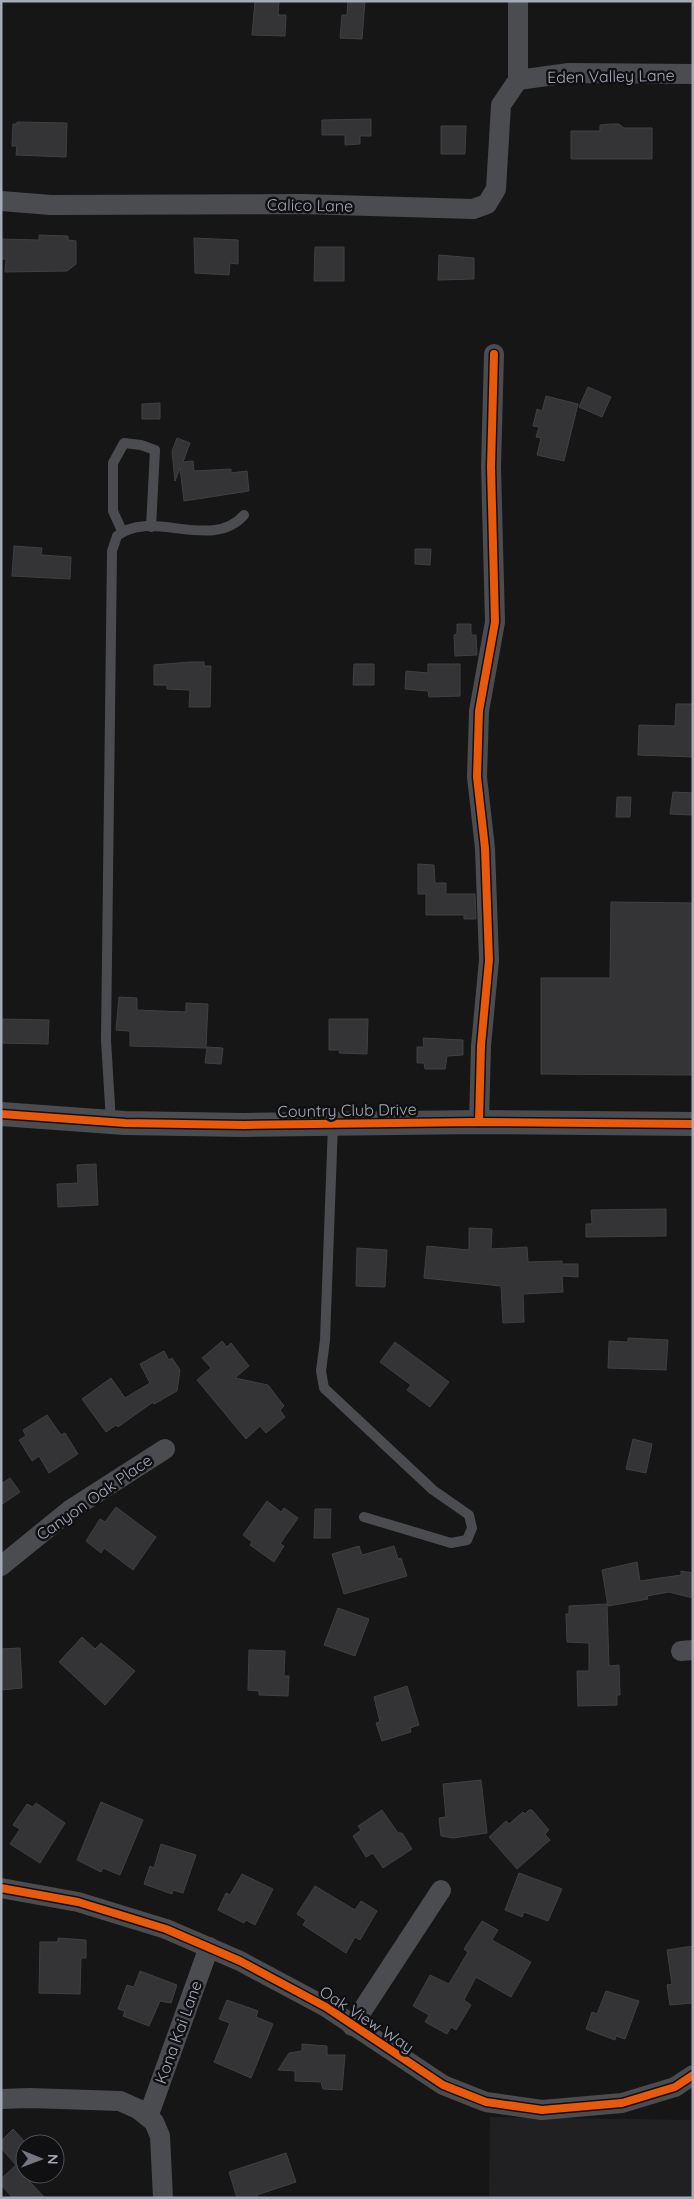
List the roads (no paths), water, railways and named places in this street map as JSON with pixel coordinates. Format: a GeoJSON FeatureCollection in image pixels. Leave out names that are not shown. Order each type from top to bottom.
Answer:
{"type":"FeatureCollection","features":[{"type":"Feature","properties":{"kind":"street"},"geometry":{"type":"LineString","coordinates":[[518,1],[518,80]]}},
{"type":"Feature","properties":{"kind":"street","name":"Eden Valley Lane"},"geometry":{"type":"LineString","coordinates":[[518,80],[569,73],[693,74]]}},
{"type":"Feature","properties":{"kind":"street","name":"Calico Lane"},"geometry":{"type":"LineString","coordinates":[[1,201],[51,205],[301,204],[473,209],[487,204],[496,189],[501,105],[518,80]]}},
{"type":"Feature","properties":{"kind":"street"},"geometry":{"type":"LineString","coordinates":[[479,1122],[481,1046],[490,960],[485,848],[477,778],[479,710],[494,622],[491,467],[494,354]]}},
{"type":"Feature","properties":{"kind":"street","name":"Country Club Drive"},"geometry":{"type":"LineString","coordinates":[[1,1114],[111,1122],[693,1124]]}},
{"type":"Feature","properties":{"kind":"street","name":"Canyon Oak Place"},"geometry":{"type":"LineString","coordinates":[[1,1566],[70,1510],[165,1449]]}},
{"type":"Feature","properties":{"kind":"street","name":"Oak View Way"},"geometry":{"type":"LineString","coordinates":[[1,1888],[78,1902],[166,1929],[209,1947],[240,1961],[317,2002],[443,2085],[486,2102],[542,2110],[622,2103],[675,2087],[693,2075]]}},
{"type":"Feature","properties":{"kind":"street"},"geometry":{"type":"LineString","coordinates":[[352,2026],[441,1890]]}},
{"type":"Feature","properties":{"kind":"street","name":"Kona Kai Lane"},"geometry":{"type":"LineString","coordinates":[[148,2117],[209,1947]]}},
{"type":"Feature","properties":{"kind":"street"},"geometry":{"type":"LineString","coordinates":[[1,2099],[120,2101],[138,2109],[154,2122],[160,2136],[163,2198]]}},
{"type":"Feature","properties":{"kind":"lane"},"geometry":{"type":"LineString","coordinates":[[122,531],[113,511],[113,463],[124,444],[142,445],[155,450],[151,527]]}},
{"type":"Feature","properties":{"kind":"lane"},"geometry":{"type":"LineString","coordinates":[[111,1122],[106,1040],[112,551],[117,536],[122,531],[133,527],[215,530],[230,527],[244,515]]}},
{"type":"Feature","properties":{"kind":"lane"},"geometry":{"type":"LineString","coordinates":[[333,1124],[326,1340],[321,1371],[324,1388],[433,1490],[468,1515],[472,1528],[467,1540],[451,1543],[364,1517]]}}]}
